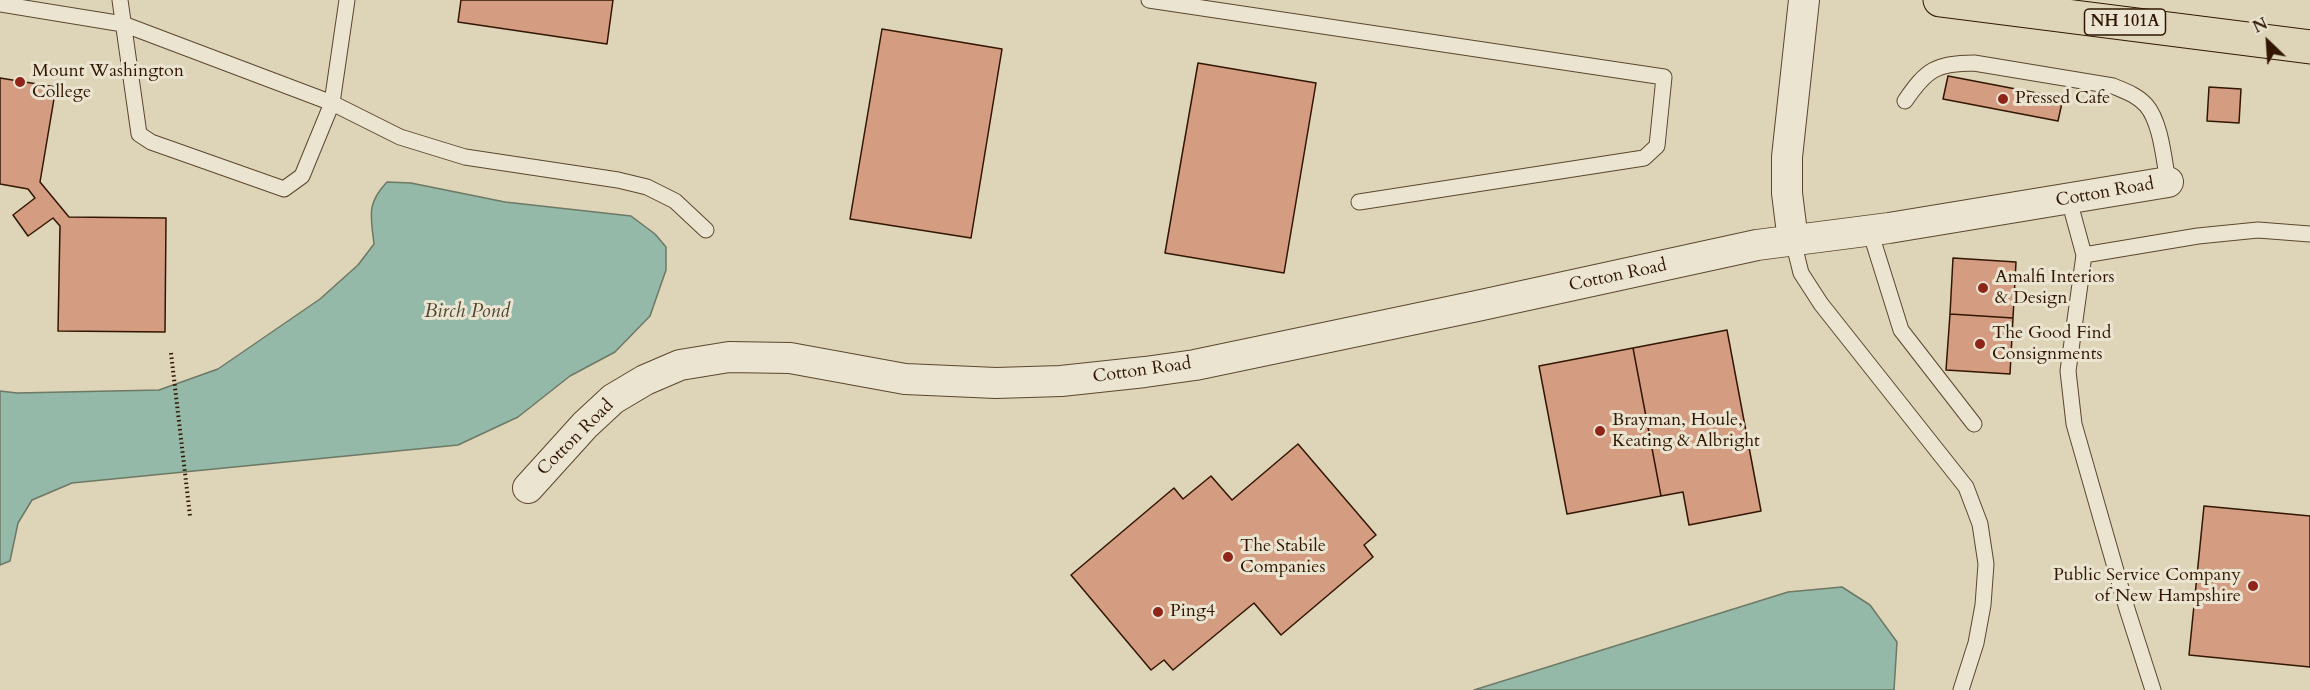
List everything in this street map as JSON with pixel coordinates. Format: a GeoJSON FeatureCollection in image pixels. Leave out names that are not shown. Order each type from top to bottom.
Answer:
{"type":"FeatureCollection","features":[{"type":"Feature","properties":{"kind":"highway","name":"NH 101A"},"geometry":{"type":"LineString","coordinates":[[1940,0],[2310,47]]}},
{"type":"Feature","properties":{"kind":"street"},"geometry":{"type":"LineString","coordinates":[[1793,242],[1787,193],[1787,157],[1804,0]]}},
{"type":"Feature","properties":{"kind":"street","name":"Cotton Road"},"geometry":{"type":"LineString","coordinates":[[528,488],[585,425],[613,399],[645,380],[680,365],[729,357],[790,358],[905,379],[944,382],[996,383],[1094,378],[1195,365],[1757,245],[1870,231],[2168,182]]}},
{"type":"Feature","properties":{"kind":"lane"},"geometry":{"type":"LineString","coordinates":[[120,0],[139,134],[151,142],[284,189],[302,176],[332,103],[347,0]]}},
{"type":"Feature","properties":{"kind":"lane"},"geometry":{"type":"LineString","coordinates":[[1149,0],[1664,77],[1657,146],[1644,158],[1359,202]]}},
{"type":"Feature","properties":{"kind":"lane"},"geometry":{"type":"LineString","coordinates":[[0,4],[123,24],[332,103],[400,137],[465,157],[618,180],[647,187],[675,201],[706,230]]}},
{"type":"Feature","properties":{"kind":"lane"},"geometry":{"type":"LineString","coordinates":[[1905,101],[1919,79],[1933,69],[1952,63],[1974,63],[2113,86],[2134,95],[2147,106],[2155,121],[2168,182]]}},
{"type":"Feature","properties":{"kind":"lane"},"geometry":{"type":"LineString","coordinates":[[2069,200],[2084,255],[2068,371],[2074,424],[2127,609],[2153,690]]}},
{"type":"Feature","properties":{"kind":"lane"},"geometry":{"type":"LineString","coordinates":[[2084,255],[2198,236],[2258,230],[2310,234]]}},
{"type":"Feature","properties":{"kind":"lane"},"geometry":{"type":"LineString","coordinates":[[1870,231],[1901,330],[1974,424]]}},
{"type":"Feature","properties":{"kind":"lane"},"geometry":{"type":"LineString","coordinates":[[1793,242],[1801,273],[1821,304],[1966,486],[1980,524],[1986,564],[1983,604],[1976,644],[1961,690]]}},
{"type":"Feature","properties":{"kind":"path"},"geometry":{"type":"LineString","coordinates":[[171,353],[190,516]]}},
{"type":"Feature","properties":{"kind":"water","name":"Birch Pond"},"geometry":{"type":"Polygon","coordinates":[[[387,182],[411,183],[505,202],[631,216],[655,234],[666,247],[666,270],[650,316],[615,352],[570,376],[518,417],[458,445],[72,483],[32,500],[18,523],[10,561],[0,565],[0,391],[17,393],[159,390],[218,369],[320,299],[358,265],[374,244],[371,218],[373,204],[387,182]]]}},
{"type":"Feature","properties":{"kind":"water"},"geometry":{"type":"Polygon","coordinates":[[[1842,587],[1870,605],[1897,642],[1894,690],[1474,690],[1788,592],[1842,587]]]}},
{"type":"Feature","properties":{"kind":"building"},"geometry":{"type":"Polygon","coordinates":[[[461,0],[613,0],[607,44],[458,22],[461,0]]]}},
{"type":"Feature","properties":{"kind":"building"},"geometry":{"type":"Polygon","coordinates":[[[882,29],[1002,49],[971,238],[850,219],[882,29]]]}},
{"type":"Feature","properties":{"kind":"building"},"geometry":{"type":"Polygon","coordinates":[[[1198,63],[1316,83],[1284,273],[1165,253],[1198,63]]]}},
{"type":"Feature","properties":{"kind":"building","name":"Pressed Cafe"},"geometry":{"type":"Polygon","coordinates":[[[1948,76],[2063,98],[2058,121],[1943,99],[1948,76]]]}},
{"type":"Feature","properties":{"kind":"building"},"geometry":{"type":"Polygon","coordinates":[[[0,78],[56,87],[40,182],[69,217],[166,218],[165,332],[58,331],[60,226],[53,218],[28,236],[13,215],[35,198],[28,189],[0,184],[0,78]]]}},
{"type":"Feature","properties":{"kind":"building"},"geometry":{"type":"Polygon","coordinates":[[[2209,87],[2241,89],[2239,123],[2207,121],[2209,87]]]}},
{"type":"Feature","properties":{"kind":"building","name":"Amalfi Interiors & Design"},"geometry":{"type":"Polygon","coordinates":[[[1953,258],[2016,262],[2013,318],[1950,314],[1953,258]]]}},
{"type":"Feature","properties":{"kind":"building","name":"The Good Find Consignments"},"geometry":{"type":"Polygon","coordinates":[[[1950,314],[2013,318],[2010,374],[1946,370],[1950,314]]]}},
{"type":"Feature","properties":{"kind":"building"},"geometry":{"type":"Polygon","coordinates":[[[1727,330],[1761,511],[1689,525],[1683,492],[1661,496],[1633,348],[1727,330]]]}},
{"type":"Feature","properties":{"kind":"building","name":"Brayman, Houle, Keating & Albright"},"geometry":{"type":"Polygon","coordinates":[[[1633,348],[1661,496],[1567,514],[1539,366],[1633,348]]]}},
{"type":"Feature","properties":{"kind":"building"},"geometry":{"type":"Polygon","coordinates":[[[1298,444],[1376,535],[1364,545],[1373,557],[1281,635],[1254,603],[1173,670],[1164,660],[1151,670],[1071,575],[1174,488],[1183,499],[1211,476],[1232,500],[1298,444]]]}},
{"type":"Feature","properties":{"kind":"building","name":"Public Service Company of New Hampshire"},"geometry":{"type":"Polygon","coordinates":[[[2204,506],[2310,516],[2310,667],[2189,655],[2204,506]]]}},
{"type":"Feature","properties":{"kind":"place","name":"Mount Washington College"},"geometry":{"type":"Point","coordinates":[20,82]}},
{"type":"Feature","properties":{"kind":"place","name":"Pressed Cafe"},"geometry":{"type":"Point","coordinates":[2003,99]}},
{"type":"Feature","properties":{"kind":"place","name":"Amalfi Interiors & Design"},"geometry":{"type":"Point","coordinates":[1983,288]}},
{"type":"Feature","properties":{"kind":"place","name":"The Good Find Consignments"},"geometry":{"type":"Point","coordinates":[1980,344]}},
{"type":"Feature","properties":{"kind":"place","name":"Brayman, Houle, Keating & Albright"},"geometry":{"type":"Point","coordinates":[1600,431]}},
{"type":"Feature","properties":{"kind":"place","name":"The Stabile Companies"},"geometry":{"type":"Point","coordinates":[1228,557]}},
{"type":"Feature","properties":{"kind":"place","name":"Public Service Company of New Hampshire"},"geometry":{"type":"Point","coordinates":[2253,586]}},
{"type":"Feature","properties":{"kind":"place","name":"Ping4"},"geometry":{"type":"Point","coordinates":[1158,612]}}]}
